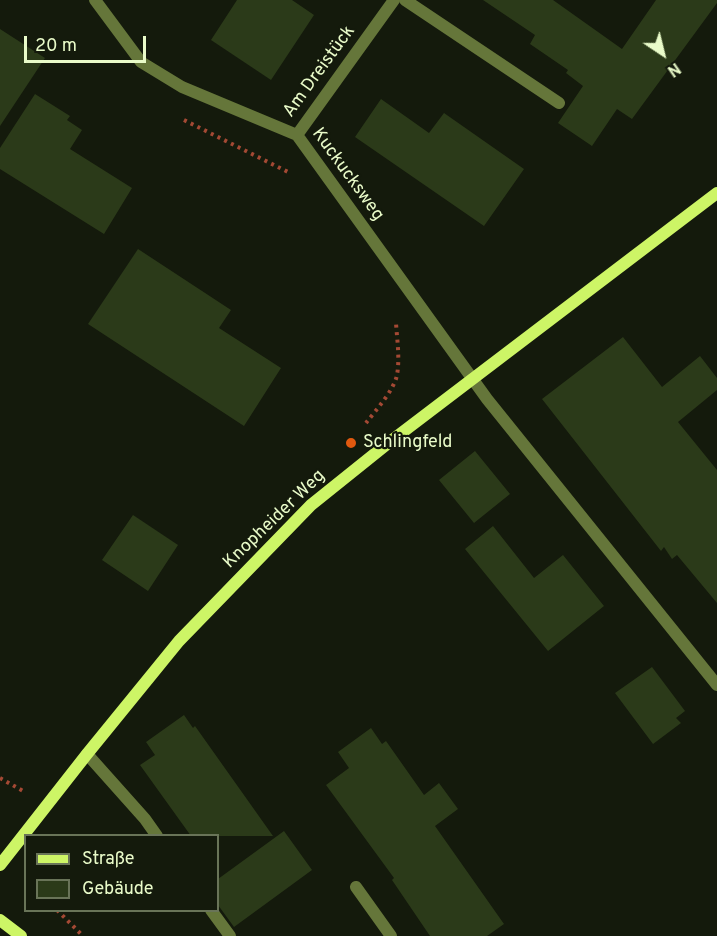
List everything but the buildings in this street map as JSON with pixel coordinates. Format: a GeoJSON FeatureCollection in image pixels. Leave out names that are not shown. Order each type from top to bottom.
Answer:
{"type":"FeatureCollection","features":[{"type":"Feature","properties":{"kind":"main road","name":"Knopheider Weg"},"geometry":{"type":"LineString","coordinates":[[24,834],[179,641],[311,505],[717,193]]}},
{"type":"Feature","properties":{"kind":"main road","name":"Knopheider Weg"},"geometry":{"type":"LineString","coordinates":[[0,865],[24,834]]}},
{"type":"Feature","properties":{"kind":"main road"},"geometry":{"type":"LineString","coordinates":[[0,921],[21,936]]}},
{"type":"Feature","properties":{"kind":"street","name":"Kuckucksweg"},"geometry":{"type":"LineString","coordinates":[[95,0],[141,62],[182,87],[297,135],[473,379]]}},
{"type":"Feature","properties":{"kind":"street","name":"Am Dreistück"},"geometry":{"type":"LineString","coordinates":[[297,135],[394,0]]}},
{"type":"Feature","properties":{"kind":"street"},"geometry":{"type":"LineString","coordinates":[[405,0],[559,103]]}},
{"type":"Feature","properties":{"kind":"street"},"geometry":{"type":"LineString","coordinates":[[473,379],[717,684]]}},
{"type":"Feature","properties":{"kind":"street"},"geometry":{"type":"LineString","coordinates":[[87,754],[156,834]]}},
{"type":"Feature","properties":{"kind":"street"},"geometry":{"type":"LineString","coordinates":[[356,887],[391,936]]}},
{"type":"Feature","properties":{"kind":"street"},"geometry":{"type":"LineString","coordinates":[[212,912],[230,936]]}},
{"type":"Feature","properties":{"kind":"path"},"geometry":{"type":"LineString","coordinates":[[178,116],[294,175]]}},
{"type":"Feature","properties":{"kind":"path"},"geometry":{"type":"LineString","coordinates":[[360,431],[382,403],[397,377],[396,320]]}},
{"type":"Feature","properties":{"kind":"path"},"geometry":{"type":"LineString","coordinates":[[0,778],[23,791],[17,798]]}},
{"type":"Feature","properties":{"kind":"path"},"geometry":{"type":"LineString","coordinates":[[59,912],[83,936]]}},
{"type":"Feature","properties":{"kind":"place","name":"Schlingfeld"},"geometry":{"type":"Point","coordinates":[351,443]}}]}
